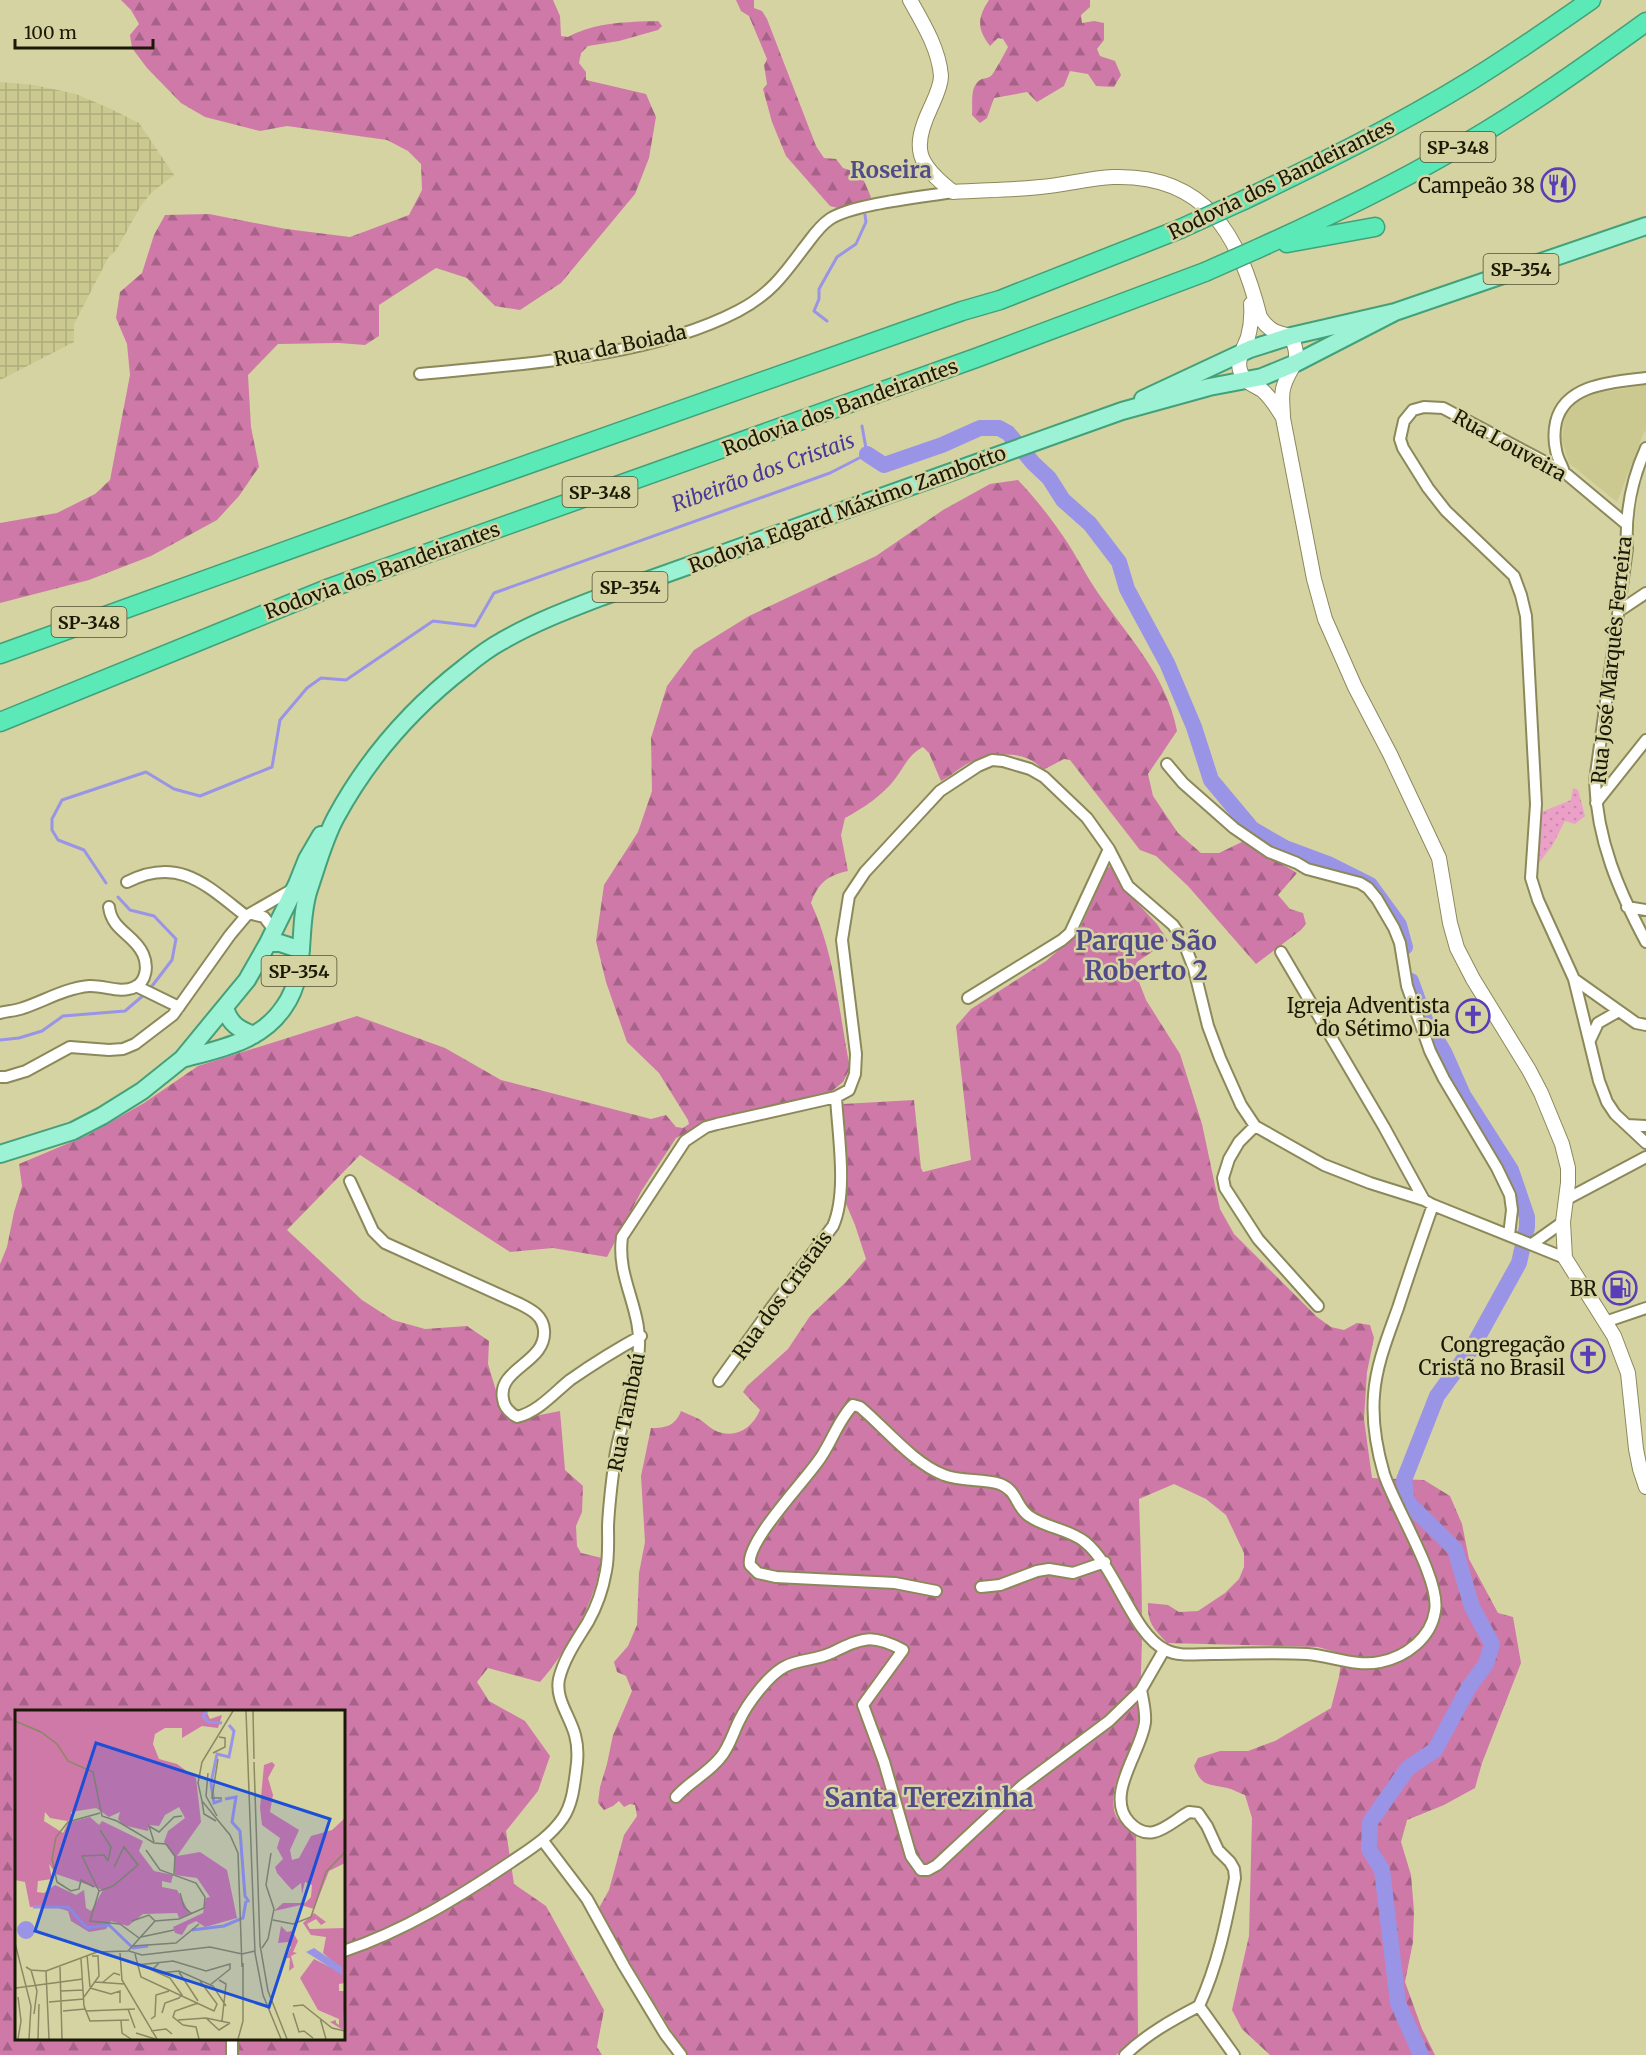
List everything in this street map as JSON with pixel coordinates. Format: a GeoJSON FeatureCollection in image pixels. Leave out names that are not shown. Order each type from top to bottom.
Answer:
{"type":"FeatureCollection","features":[{"type":"Feature","properties":{"kind":"highway","name":"Rodovia dos Bandeirantes"},"geometry":{"type":"LineString","coordinates":[[0,654],[421,502],[962,311],[1000,300],[1180,229],[1328,160],[1404,120],[1471,81],[1591,0]]}},
{"type":"Feature","properties":{"kind":"highway","name":"Rodovia dos Bandeirantes"},"geometry":{"type":"LineString","coordinates":[[0,722],[327,589],[976,358],[1205,272],[1347,208],[1447,154],[1569,77],[1646,22]]}},
{"type":"Feature","properties":{"kind":"highway"},"geometry":{"type":"LineString","coordinates":[[1260,248],[1375,227]]}},
{"type":"Feature","properties":{"kind":"main road","name":"Rodovia Edgard Máximo Zambotto"},"geometry":{"type":"LineString","coordinates":[[1122,411],[1153,393],[1240,354],[1291,336],[1395,312],[1646,226]]}},
{"type":"Feature","properties":{"kind":"main road","name":"Rodovia Edgard Máximo Zambotto"},"geometry":{"type":"LineString","coordinates":[[0,1154],[73,1131],[102,1116],[142,1091],[182,1059],[246,980],[271,937],[314,846],[335,819],[357,783],[406,718],[448,680],[500,642],[539,622],[601,597],[1122,411],[1209,387],[1262,377],[1296,363],[1395,312]]}},
{"type":"Feature","properties":{"kind":"main road","name":"Rodovia Edgard Máximo Zambotto"},"geometry":{"type":"LineString","coordinates":[[182,1059],[226,1047],[254,1035],[269,1025],[284,1008],[298,981],[308,891],[335,819]]}},
{"type":"Feature","properties":{"kind":"main road"},"geometry":{"type":"LineString","coordinates":[[271,937],[280,943],[301,950]]}},
{"type":"Feature","properties":{"kind":"main road"},"geometry":{"type":"LineString","coordinates":[[225,1008],[229,1019],[235,1026],[254,1035]]}},
{"type":"Feature","properties":{"kind":"street"},"geometry":{"type":"LineString","coordinates":[[910,0],[924,25],[937,58],[941,79],[918,140],[920,154],[930,172],[953,192],[1041,187],[1111,177],[1135,177],[1176,186],[1195,197],[1219,221],[1235,245],[1264,325],[1276,333],[1291,336],[1297,354],[1296,363],[1283,390],[1283,418],[1314,579],[1325,619],[1355,687],[1390,754],[1439,858],[1453,935],[1463,961],[1529,1070],[1562,1144],[1568,1168],[1563,1222],[1565,1258],[1614,1336],[1628,1373],[1636,1449],[1646,1487]]}},
{"type":"Feature","properties":{"kind":"street","name":"Rua da Boiada"},"geometry":{"type":"LineString","coordinates":[[420,374],[551,361],[650,342],[684,333],[737,312],[762,298],[817,230],[831,218],[856,209],[953,192]]}},
{"type":"Feature","properties":{"kind":"street"},"geometry":{"type":"LineString","coordinates":[[1250,287],[1252,319],[1240,354],[1240,368],[1247,381],[1272,400],[1283,418]]}},
{"type":"Feature","properties":{"kind":"street"},"geometry":{"type":"LineString","coordinates":[[1564,472],[1556,450],[1554,431],[1558,411],[1567,400],[1576,393],[1596,387],[1646,378]]}},
{"type":"Feature","properties":{"kind":"street","name":"Rua Louveira"},"geometry":{"type":"LineString","coordinates":[[1574,979],[1538,900],[1531,878],[1536,804],[1526,616],[1521,595],[1514,576],[1460,525],[1428,488],[1412,464],[1400,439],[1404,421],[1413,410],[1424,407],[1443,408],[1564,472],[1625,523]]}},
{"type":"Feature","properties":{"kind":"street","name":"Rua José Marquês Ferreira"},"geometry":{"type":"LineString","coordinates":[[1646,448],[1635,474],[1629,497],[1625,523],[1627,549],[1596,766],[1596,803],[1607,857],[1627,907],[1646,942]]}},
{"type":"Feature","properties":{"kind":"street"},"geometry":{"type":"LineString","coordinates":[[1619,611],[1646,593]]}},
{"type":"Feature","properties":{"kind":"street"},"geometry":{"type":"LineString","coordinates":[[1596,803],[1646,740]]}},
{"type":"Feature","properties":{"kind":"street"},"geometry":{"type":"LineString","coordinates":[[836,1098],[849,1090],[855,1074],[856,1054],[842,940],[849,896],[865,872],[940,791],[978,766],[992,760],[1015,764],[1030,769],[1052,783],[1087,818],[1109,849],[1128,885],[1173,925],[1182,938],[1194,969],[1208,1026],[1240,1105],[1256,1126],[1324,1165],[1370,1184],[1429,1203],[1565,1258]]}},
{"type":"Feature","properties":{"kind":"street"},"geometry":{"type":"LineString","coordinates":[[1167,764],[1184,783],[1234,828],[1269,852],[1307,869],[1360,883],[1368,888],[1377,899],[1400,943],[1407,986],[1430,1051],[1444,1079],[1497,1167],[1510,1195],[1512,1236]]}},
{"type":"Feature","properties":{"kind":"street"},"geometry":{"type":"LineString","coordinates":[[968,998],[1070,933],[1109,849]]}},
{"type":"Feature","properties":{"kind":"street"},"geometry":{"type":"LineString","coordinates":[[127,882],[161,870],[196,880],[249,915],[264,917],[271,937]]}},
{"type":"Feature","properties":{"kind":"street"},"geometry":{"type":"LineString","coordinates":[[0,1077],[26,1071],[70,1047],[109,1050],[123,1049],[135,1044],[173,1015],[249,915],[294,889]]}},
{"type":"Feature","properties":{"kind":"street"},"geometry":{"type":"LineString","coordinates":[[0,1013],[19,1010],[59,994],[90,986],[126,989],[136,986],[144,978],[147,969],[144,955],[110,918],[109,907]]}},
{"type":"Feature","properties":{"kind":"street"},"geometry":{"type":"LineString","coordinates":[[1627,907],[1646,910]]}},
{"type":"Feature","properties":{"kind":"street"},"geometry":{"type":"LineString","coordinates":[[936,1592],[894,1583],[776,1577],[758,1573],[750,1565],[749,1556],[771,1520],[820,1459],[853,1405],[860,1407],[921,1461],[943,1475],[996,1483],[1011,1489],[1026,1515],[1042,1524],[1077,1535],[1089,1544],[1105,1562],[1135,1617],[1149,1636],[1164,1650],[1185,1654],[1311,1655],[1363,1665],[1383,1662],[1398,1656],[1422,1641],[1426,1634],[1436,1610],[1434,1593],[1424,1561],[1405,1524],[1384,1474],[1379,1451],[1374,1396],[1385,1343],[1429,1203],[1281,952]]}},
{"type":"Feature","properties":{"kind":"street"},"geometry":{"type":"LineString","coordinates":[[1574,979],[1636,1023],[1646,1025]]}},
{"type":"Feature","properties":{"kind":"street"},"geometry":{"type":"LineString","coordinates":[[1574,979],[1599,1081],[1607,1102],[1615,1114],[1646,1143]]}},
{"type":"Feature","properties":{"kind":"street"},"geometry":{"type":"LineString","coordinates":[[136,986],[179,1007]]}},
{"type":"Feature","properties":{"kind":"street"},"geometry":{"type":"LineString","coordinates":[[1590,1041],[1598,1023],[1618,1011]]}},
{"type":"Feature","properties":{"kind":"street","name":"Rua Tambaú"},"geometry":{"type":"LineString","coordinates":[[345,1951],[385,1936],[411,1923],[482,1882],[543,1840],[562,1819],[570,1803],[578,1751],[575,1734],[560,1698],[559,1682],[570,1651],[589,1620],[606,1571],[615,1456],[634,1384],[641,1335],[622,1269],[620,1253],[622,1237],[685,1141],[706,1127],[836,1098]]}},
{"type":"Feature","properties":{"kind":"street","name":"Rua dos Cristais"},"geometry":{"type":"LineString","coordinates":[[719,1381],[833,1226],[838,1214],[841,1195],[836,1098]]}},
{"type":"Feature","properties":{"kind":"street"},"geometry":{"type":"LineString","coordinates":[[1627,1125],[1646,1126]]}},
{"type":"Feature","properties":{"kind":"street"},"geometry":{"type":"LineString","coordinates":[[1256,1126],[1239,1142],[1229,1159],[1223,1178],[1225,1188],[1258,1239],[1318,1306]]}},
{"type":"Feature","properties":{"kind":"street"},"geometry":{"type":"LineString","coordinates":[[1565,1200],[1646,1157]]}},
{"type":"Feature","properties":{"kind":"street"},"geometry":{"type":"LineString","coordinates":[[350,1181],[373,1231],[385,1243],[520,1304],[536,1313],[541,1319],[545,1338],[541,1348],[507,1379],[503,1386],[503,1403],[510,1413],[517,1417],[538,1406],[569,1381],[641,1335]]}},
{"type":"Feature","properties":{"kind":"street"},"geometry":{"type":"LineString","coordinates":[[1530,1243],[1563,1222]]}},
{"type":"Feature","properties":{"kind":"street"},"geometry":{"type":"LineString","coordinates":[[1605,1322],[1646,1308]]}},
{"type":"Feature","properties":{"kind":"street"},"geometry":{"type":"LineString","coordinates":[[981,1587],[1000,1585],[1037,1571],[1049,1569],[1073,1573],[1105,1562]]}},
{"type":"Feature","properties":{"kind":"street"},"geometry":{"type":"LineString","coordinates":[[676,1797],[685,1786],[723,1756],[740,1719],[764,1684],[786,1666],[828,1654],[864,1639],[881,1639],[903,1650],[863,1705],[884,1762],[911,1856],[921,1870],[928,1870],[949,1855],[1023,1785],[1091,1736],[1141,1690],[1164,1650]]}},
{"type":"Feature","properties":{"kind":"street"},"geometry":{"type":"LineString","coordinates":[[1125,2055],[1137,2043],[1167,2022],[1199,2006],[1212,1977],[1224,1938],[1235,1878],[1234,1869],[1218,1850],[1208,1826],[1198,1813],[1189,1812],[1162,1831],[1150,1833],[1132,1826],[1125,1818],[1121,1807],[1121,1793],[1145,1721],[1141,1690]]}},
{"type":"Feature","properties":{"kind":"street"},"geometry":{"type":"LineString","coordinates":[[543,1840],[587,1899],[624,1966],[665,2034],[681,2055]]}},
{"type":"Feature","properties":{"kind":"street"},"geometry":{"type":"LineString","coordinates":[[1199,2006],[1234,2055]]}},
{"type":"Feature","properties":{"kind":"shaded area"},"geometry":{"type":"Polygon","coordinates":[[[0,82],[34,85],[76,94],[139,123],[174,175],[151,193],[140,207],[117,249],[108,258],[74,324],[74,342],[0,380],[0,82]]]}},
{"type":"Feature","properties":{"kind":"shaded area"},"geometry":{"type":"Polygon","coordinates":[[[1646,385],[1646,430],[1617,502],[1569,463],[1562,440],[1564,420],[1568,410],[1582,398],[1591,394],[1646,385]]]}},
{"type":"Feature","properties":{"kind":"shaded area"},"geometry":{"type":"Polygon","coordinates":[[[1573,788],[1578,790],[1585,816],[1575,824],[1565,821],[1552,846],[1538,864],[1539,813],[1571,800],[1573,788]]]}},
{"type":"Feature","properties":{"kind":"green space"},"geometry":{"type":"Polygon","coordinates":[[[121,0],[553,0],[560,16],[561,36],[568,37],[601,26],[658,21],[662,26],[658,30],[619,41],[588,46],[581,53],[579,63],[586,72],[586,80],[646,94],[656,117],[649,158],[635,194],[561,283],[520,310],[495,306],[467,278],[436,268],[379,305],[379,336],[365,345],[278,344],[248,375],[251,427],[259,467],[239,496],[217,520],[151,556],[89,580],[0,603],[0,523],[57,513],[95,494],[110,480],[130,375],[127,344],[116,318],[120,292],[142,273],[154,235],[165,215],[209,214],[286,229],[350,237],[409,215],[422,190],[421,164],[408,151],[387,140],[287,126],[260,131],[205,117],[181,103],[147,68],[132,48],[130,35],[139,24],[131,10],[121,0]]]}},
{"type":"Feature","properties":{"kind":"green space"},"geometry":{"type":"Polygon","coordinates":[[[736,0],[754,0],[754,8],[762,11],[816,146],[824,158],[836,159],[843,168],[861,174],[871,197],[867,203],[838,208],[830,206],[786,156],[772,122],[763,89],[767,84],[764,65],[767,59],[749,16],[741,11],[736,0]]]}},
{"type":"Feature","properties":{"kind":"green space"},"geometry":{"type":"Polygon","coordinates":[[[989,0],[1090,0],[1090,7],[1081,15],[1082,23],[1094,21],[1104,23],[1104,40],[1097,49],[1100,56],[1115,61],[1121,75],[1114,87],[1096,86],[1088,74],[1070,71],[1064,86],[1037,102],[1027,92],[994,98],[987,118],[980,123],[972,115],[973,90],[978,82],[992,75],[1008,47],[1003,39],[998,38],[990,46],[983,34],[980,23],[982,12],[989,0]]]}},
{"type":"Feature","properties":{"kind":"green space"},"geometry":{"type":"Polygon","coordinates":[[[1018,480],[1032,495],[1063,536],[1098,593],[1145,658],[1172,711],[1177,731],[1148,774],[1153,796],[1178,833],[1201,853],[1219,853],[1244,841],[1297,873],[1278,895],[1290,909],[1303,913],[1306,924],[1256,964],[1188,886],[1156,856],[1140,850],[1070,760],[1064,759],[1043,770],[1028,758],[1008,754],[988,756],[969,763],[941,781],[929,753],[923,747],[910,757],[885,791],[845,818],[841,835],[848,871],[825,881],[817,890],[811,903],[826,943],[835,984],[850,1068],[843,1082],[826,1096],[704,1125],[676,1138],[642,1190],[607,1257],[553,1248],[510,1252],[360,1155],[287,1230],[362,1300],[393,1320],[425,1329],[467,1326],[489,1341],[488,1364],[497,1394],[515,1420],[560,1411],[565,1470],[583,1486],[582,1512],[576,1526],[577,1546],[581,1553],[602,1558],[595,1586],[571,1639],[540,1682],[488,1668],[477,1682],[489,1701],[525,1721],[550,1756],[538,1791],[506,1831],[514,1884],[546,1906],[604,2010],[597,2047],[602,2055],[0,2055],[0,1264],[7,1247],[22,1186],[19,1164],[88,1135],[144,1103],[198,1066],[357,1016],[445,1048],[501,1080],[651,1119],[666,1115],[676,1127],[683,1128],[689,1124],[659,1073],[627,1042],[606,982],[596,941],[604,885],[638,832],[652,791],[651,738],[667,686],[694,650],[749,616],[876,556],[943,510],[990,484],[1018,480]]]}},
{"type":"Feature","properties":{"kind":"green space"},"geometry":{"type":"Polygon","coordinates":[[[1111,866],[1125,890],[1157,924],[1168,941],[1137,962],[1134,969],[1146,1000],[1180,1054],[1202,1124],[1220,1209],[1234,1234],[1317,1317],[1331,1327],[1344,1330],[1357,1323],[1370,1325],[1374,1338],[1367,1372],[1364,1419],[1372,1478],[1424,1480],[1450,1496],[1462,1524],[1469,1559],[1498,1613],[1513,1617],[1521,1663],[1482,1763],[1475,1788],[1444,1805],[1407,1820],[1401,1842],[1411,1875],[1414,1911],[1413,1942],[1405,1982],[1422,2029],[1435,2055],[1270,2055],[1242,2029],[1232,2010],[1249,1936],[1252,1818],[1245,1795],[1206,1783],[1200,1778],[1194,1766],[1198,1758],[1220,1751],[1248,1751],[1275,1741],[1331,1708],[1342,1654],[1318,1647],[1167,1643],[1158,1634],[1149,1616],[1148,1603],[1168,1605],[1179,1612],[1198,1611],[1225,1593],[1239,1579],[1244,1567],[1244,1553],[1226,1515],[1206,1499],[1174,1484],[1139,1499],[1142,1724],[1118,1777],[1113,1798],[1117,1817],[1122,1823],[1136,1830],[1138,2035],[1116,2055],[686,2055],[599,1908],[609,1890],[624,1835],[637,1816],[635,1805],[630,1804],[624,1807],[619,1801],[604,1810],[598,1803],[613,1735],[632,1691],[626,1676],[617,1672],[614,1662],[628,1646],[637,1625],[639,1573],[645,1542],[641,1476],[651,1428],[669,1425],[676,1420],[681,1411],[721,1433],[742,1431],[752,1423],[760,1410],[743,1392],[747,1386],[788,1349],[810,1316],[846,1282],[866,1259],[844,1199],[839,1109],[843,1104],[914,1100],[923,1172],[971,1160],[956,1026],[971,1009],[1046,961],[1078,933],[1107,868],[1111,866]]]}},
{"type":"Feature","properties":{"kind":"waterway"},"geometry":{"type":"LineString","coordinates":[[827,321],[814,311],[819,299],[819,289],[837,257],[856,244],[866,222],[865,215]]}},
{"type":"Feature","properties":{"kind":"waterway","name":"Ribeirão dos Cristais"},"geometry":{"type":"LineString","coordinates":[[106,883],[84,850],[58,840],[52,830],[52,819],[62,800],[146,772],[174,789],[200,796],[272,767],[280,720],[307,688],[321,678],[346,680],[433,621],[475,626],[494,593],[830,473],[867,454],[862,426]]}},
{"type":"Feature","properties":{"kind":"waterway","name":"Ribeirão dos Cristais"},"geometry":{"type":"LineString","coordinates":[[867,454],[884,465],[942,445],[980,428],[999,428],[1008,433],[1049,478],[1063,500],[1090,524],[1119,562],[1127,589],[1167,663],[1194,727],[1211,780],[1252,829],[1285,848],[1328,864],[1370,885],[1399,925],[1405,947]]}},
{"type":"Feature","properties":{"kind":"waterway","name":"Ribeirão dos Cristais"},"geometry":{"type":"LineString","coordinates":[[118,897],[130,910],[154,916],[176,939],[172,960],[149,990]]}},
{"type":"Feature","properties":{"kind":"waterway","name":"Ribeirão dos Cristais"},"geometry":{"type":"LineString","coordinates":[[1411,981],[1425,1020],[1444,1052],[1463,1095],[1511,1170],[1527,1217],[1519,1263],[1472,1348],[1437,1396],[1404,1480],[1407,1502],[1455,1549],[1472,1607],[1492,1644],[1486,1664],[1469,1687],[1435,1750],[1408,1768],[1370,1822],[1369,1849],[1382,1870],[1398,2003],[1421,2055]]}},
{"type":"Feature","properties":{"kind":"waterway","name":"Ribeirão dos Cristais"},"geometry":{"type":"LineString","coordinates":[[0,1040],[19,1038],[42,1031],[63,1016],[125,1011],[145,994]]}},
{"type":"Feature","properties":{"kind":"place","name":"Campeão 38"},"geometry":{"type":"Point","coordinates":[1558,185]}},
{"type":"Feature","properties":{"kind":"place","name":"Igreja Adventista do Sétimo Dia"},"geometry":{"type":"Point","coordinates":[1473,1016]}},
{"type":"Feature","properties":{"kind":"place","name":"BR"},"geometry":{"type":"Point","coordinates":[1620,1288]}},
{"type":"Feature","properties":{"kind":"place","name":"Congregação Cristã no Brasil"},"geometry":{"type":"Point","coordinates":[1588,1356]}},
{"type":"Feature","properties":{"kind":"district","name":"Roseira"},"geometry":{"type":"Point","coordinates":[891,170]}},
{"type":"Feature","properties":{"kind":"district","name":"Parque São Roberto 2"},"geometry":{"type":"Point","coordinates":[1146,955]}},
{"type":"Feature","properties":{"kind":"district","name":"Santa Terezinha"},"geometry":{"type":"Point","coordinates":[929,1797]}}]}
